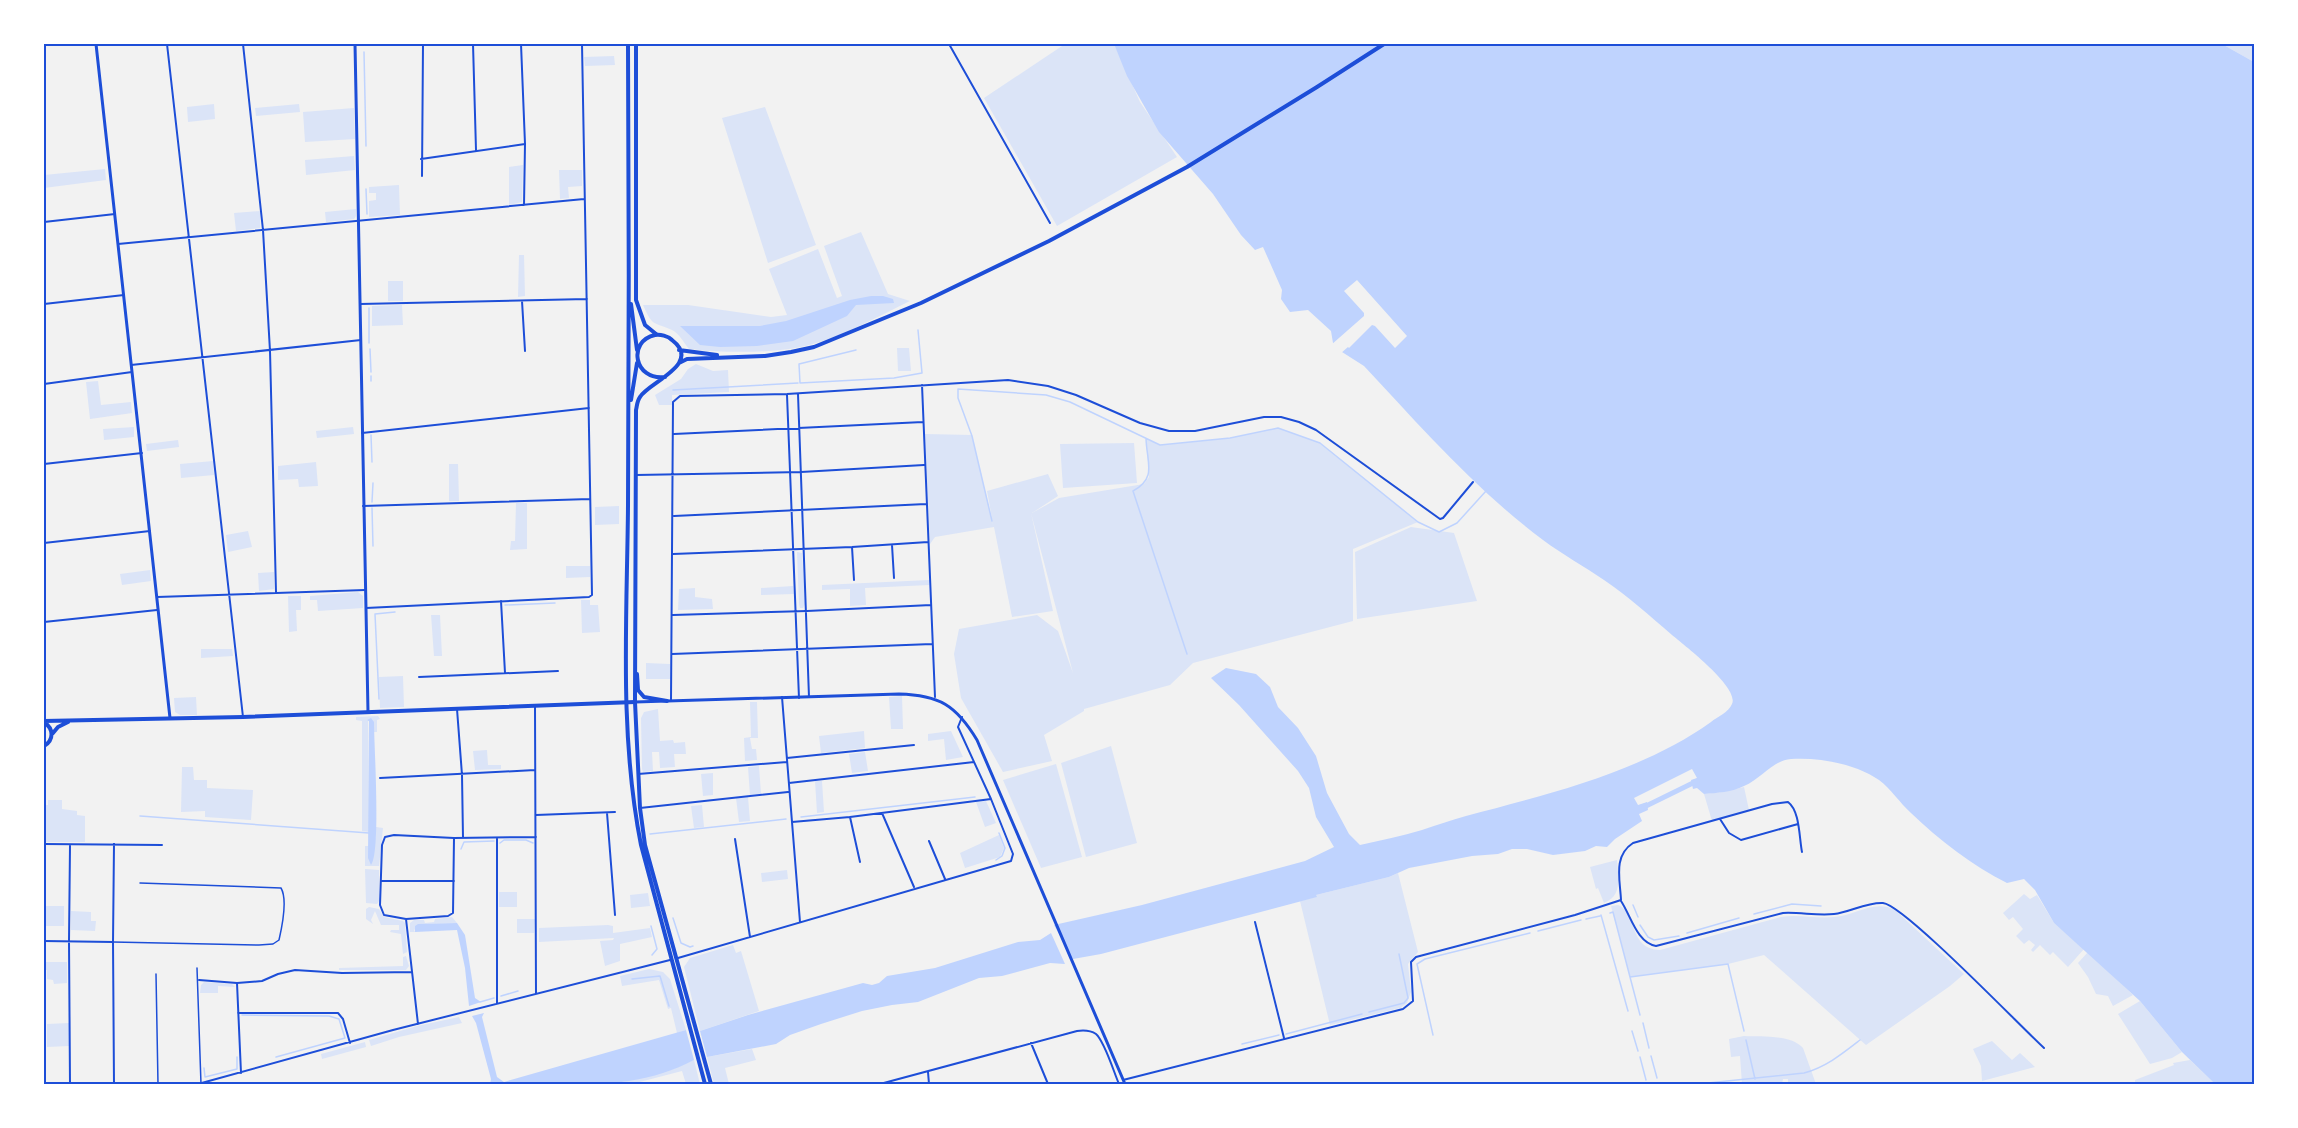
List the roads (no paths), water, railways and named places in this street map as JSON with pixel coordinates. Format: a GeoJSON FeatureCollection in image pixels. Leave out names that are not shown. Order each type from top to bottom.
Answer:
{"type":"FeatureCollection","features":[{"type":"Feature","properties":{"kind":"main road"},"geometry":{"type":"LineString","coordinates":[[628,44],[627,702],[634,810],[640,845],[690,1019],[705,1084]]}},
{"type":"Feature","properties":{"kind":"main road"},"geometry":{"type":"LineString","coordinates":[[636,44],[636,300],[645,325],[657,335],[672,340],[679,350],[679,363]]}},
{"type":"Feature","properties":{"kind":"main road"},"geometry":{"type":"LineString","coordinates":[[690,1019],[678,958],[645,845],[640,807],[634,659],[637,403],[647,389],[674,372],[679,363],[687,358],[791,352],[814,347],[974,279],[1092,219],[1248,130],[1383,44]]}},
{"type":"Feature","properties":{"kind":"main road"},"geometry":{"type":"LineString","coordinates":[[629,293],[637,351],[629,406]]}},
{"type":"Feature","properties":{"kind":"main road"},"geometry":{"type":"LineString","coordinates":[[637,351],[645,340],[657,335]]}},
{"type":"Feature","properties":{"kind":"main road"},"geometry":{"type":"LineString","coordinates":[[679,350],[733,356]]}},
{"type":"Feature","properties":{"kind":"main road"},"geometry":{"type":"LineString","coordinates":[[637,357],[641,369],[646,374],[652,377],[665,377]]}},
{"type":"Feature","properties":{"kind":"main road"},"geometry":{"type":"LineString","coordinates":[[634,659],[640,693],[649,698],[669,701]]}},
{"type":"Feature","properties":{"kind":"main road"},"geometry":{"type":"LineString","coordinates":[[44,722],[635,702]]}},
{"type":"Feature","properties":{"kind":"main road"},"geometry":{"type":"LineString","coordinates":[[44,746],[58,727],[71,720]]}},
{"type":"Feature","properties":{"kind":"main road"},"geometry":{"type":"LineString","coordinates":[[44,722],[49,726],[52,735]]}},
{"type":"Feature","properties":{"kind":"main road"},"geometry":{"type":"LineString","coordinates":[[704,1072],[711,1084]]}},
{"type":"Feature","properties":{"kind":"street"},"geometry":{"type":"LineString","coordinates":[[96,44],[170,718]]}},
{"type":"Feature","properties":{"kind":"street"},"geometry":{"type":"LineString","coordinates":[[167,44],[243,717]]}},
{"type":"Feature","properties":{"kind":"street"},"geometry":{"type":"LineString","coordinates":[[243,44],[262,230],[270,351],[276,592]]}},
{"type":"Feature","properties":{"kind":"street"},"geometry":{"type":"LineString","coordinates":[[355,44],[368,712]]}},
{"type":"Feature","properties":{"kind":"street"},"geometry":{"type":"LineString","coordinates":[[422,176],[423,44]]}},
{"type":"Feature","properties":{"kind":"street"},"geometry":{"type":"LineString","coordinates":[[473,44],[476,150]]}},
{"type":"Feature","properties":{"kind":"street"},"geometry":{"type":"LineString","coordinates":[[521,44],[525,144],[524,205]]}},
{"type":"Feature","properties":{"kind":"street"},"geometry":{"type":"LineString","coordinates":[[366,608],[589,597],[592,595],[582,44]]}},
{"type":"Feature","properties":{"kind":"street"},"geometry":{"type":"LineString","coordinates":[[950,44],[1050,223]]}},
{"type":"Feature","properties":{"kind":"street"},"geometry":{"type":"LineString","coordinates":[[421,159],[525,144]]}},
{"type":"Feature","properties":{"kind":"street"},"geometry":{"type":"LineString","coordinates":[[118,244],[585,199]]}},
{"type":"Feature","properties":{"kind":"street"},"geometry":{"type":"LineString","coordinates":[[44,222],[115,214]]}},
{"type":"Feature","properties":{"kind":"street"},"geometry":{"type":"LineString","coordinates":[[44,304],[124,295]]}},
{"type":"Feature","properties":{"kind":"street"},"geometry":{"type":"LineString","coordinates":[[360,304],[587,299]]}},
{"type":"Feature","properties":{"kind":"street"},"geometry":{"type":"LineString","coordinates":[[522,301],[525,351]]}},
{"type":"Feature","properties":{"kind":"street"},"geometry":{"type":"LineString","coordinates":[[131,365],[203,359],[361,340]]}},
{"type":"Feature","properties":{"kind":"street"},"geometry":{"type":"LineString","coordinates":[[44,384],[132,372]]}},
{"type":"Feature","properties":{"kind":"street"},"geometry":{"type":"LineString","coordinates":[[669,701],[673,615],[673,402],[680,396],[798,394],[1008,380],[1048,386],[1076,394],[1140,423],[1169,431],[1196,431],[1264,417],[1281,417],[1299,422],[1316,430],[1440,519],[1473,482]]}},
{"type":"Feature","properties":{"kind":"street"},"geometry":{"type":"LineString","coordinates":[[922,385],[935,697]]}},
{"type":"Feature","properties":{"kind":"street"},"geometry":{"type":"LineString","coordinates":[[787,394],[800,698]]}},
{"type":"Feature","properties":{"kind":"street"},"geometry":{"type":"LineString","coordinates":[[798,394],[809,698]]}},
{"type":"Feature","properties":{"kind":"street"},"geometry":{"type":"LineString","coordinates":[[362,433],[589,408]]}},
{"type":"Feature","properties":{"kind":"street"},"geometry":{"type":"LineString","coordinates":[[674,434],[923,423]]}},
{"type":"Feature","properties":{"kind":"street"},"geometry":{"type":"LineString","coordinates":[[44,464],[142,453]]}},
{"type":"Feature","properties":{"kind":"street"},"geometry":{"type":"LineString","coordinates":[[636,475],[791,472],[924,465]]}},
{"type":"Feature","properties":{"kind":"street"},"geometry":{"type":"LineString","coordinates":[[363,506],[590,499]]}},
{"type":"Feature","properties":{"kind":"street"},"geometry":{"type":"LineString","coordinates":[[672,516],[926,504]]}},
{"type":"Feature","properties":{"kind":"street"},"geometry":{"type":"LineString","coordinates":[[44,543],[150,531]]}},
{"type":"Feature","properties":{"kind":"street"},"geometry":{"type":"LineString","coordinates":[[673,554],[928,542]]}},
{"type":"Feature","properties":{"kind":"street"},"geometry":{"type":"LineString","coordinates":[[891,544],[894,578]]}},
{"type":"Feature","properties":{"kind":"street"},"geometry":{"type":"LineString","coordinates":[[852,547],[854,580]]}},
{"type":"Feature","properties":{"kind":"street"},"geometry":{"type":"LineString","coordinates":[[158,597],[366,590]]}},
{"type":"Feature","properties":{"kind":"street"},"geometry":{"type":"LineString","coordinates":[[501,601],[504,673]]}},
{"type":"Feature","properties":{"kind":"street"},"geometry":{"type":"LineString","coordinates":[[673,615],[797,612],[931,605]]}},
{"type":"Feature","properties":{"kind":"street"},"geometry":{"type":"LineString","coordinates":[[44,622],[159,610]]}},
{"type":"Feature","properties":{"kind":"street"},"geometry":{"type":"LineString","coordinates":[[672,654],[932,645]]}},
{"type":"Feature","properties":{"kind":"street"},"geometry":{"type":"LineString","coordinates":[[419,677],[558,671]]}},
{"type":"Feature","properties":{"kind":"street"},"geometry":{"type":"LineString","coordinates":[[635,702],[899,694],[935,697],[950,706],[962,717],[977,740],[1124,1082],[1409,1006],[1413,1001],[1411,962],[1413,958],[1575,915],[1621,900]]}},
{"type":"Feature","properties":{"kind":"street"},"geometry":{"type":"LineString","coordinates":[[782,697],[790,823],[800,922]]}},
{"type":"Feature","properties":{"kind":"street"},"geometry":{"type":"LineString","coordinates":[[535,707],[536,993]]}},
{"type":"Feature","properties":{"kind":"street"},"geometry":{"type":"LineString","coordinates":[[457,709],[462,774],[463,838]]}},
{"type":"Feature","properties":{"kind":"street"},"geometry":{"type":"LineString","coordinates":[[678,958],[1009,862],[1013,854],[992,799],[958,727],[962,717]]}},
{"type":"Feature","properties":{"kind":"street"},"geometry":{"type":"LineString","coordinates":[[638,774],[914,745]]}},
{"type":"Feature","properties":{"kind":"street"},"geometry":{"type":"LineString","coordinates":[[788,783],[974,762]]}},
{"type":"Feature","properties":{"kind":"street"},"geometry":{"type":"LineString","coordinates":[[380,778],[535,770]]}},
{"type":"Feature","properties":{"kind":"street"},"geometry":{"type":"LineString","coordinates":[[640,807],[788,792]]}},
{"type":"Feature","properties":{"kind":"street"},"geometry":{"type":"LineString","coordinates":[[790,823],[992,799]]}},
{"type":"Feature","properties":{"kind":"street"},"geometry":{"type":"LineString","coordinates":[[1802,852],[1798,824],[1792,805],[1788,802],[1772,804],[1641,840],[1626,848],[1619,862],[1621,900],[1642,938],[1648,944],[1656,946],[1783,913],[1803,912],[1832,915],[1875,904],[1891,905],[1936,943],[2044,1048]]}},
{"type":"Feature","properties":{"kind":"street"},"geometry":{"type":"LineString","coordinates":[[536,815],[615,812]]}},
{"type":"Feature","properties":{"kind":"street"},"geometry":{"type":"LineString","coordinates":[[607,813],[615,915]]}},
{"type":"Feature","properties":{"kind":"street"},"geometry":{"type":"LineString","coordinates":[[882,813],[914,888]]}},
{"type":"Feature","properties":{"kind":"street"},"geometry":{"type":"LineString","coordinates":[[850,817],[861,862]]}},
{"type":"Feature","properties":{"kind":"street"},"geometry":{"type":"LineString","coordinates":[[1720,819],[1729,833],[1741,840],[1798,824]]}},
{"type":"Feature","properties":{"kind":"street"},"geometry":{"type":"LineString","coordinates":[[454,838],[453,913],[448,916],[406,919],[384,915],[380,905],[382,845],[389,835],[454,838],[536,837]]}},
{"type":"Feature","properties":{"kind":"street"},"geometry":{"type":"LineString","coordinates":[[496,1003],[497,836]]}},
{"type":"Feature","properties":{"kind":"street"},"geometry":{"type":"LineString","coordinates":[[735,839],[750,937]]}},
{"type":"Feature","properties":{"kind":"street"},"geometry":{"type":"LineString","coordinates":[[929,840],[945,879]]}},
{"type":"Feature","properties":{"kind":"street"},"geometry":{"type":"LineString","coordinates":[[44,844],[162,845]]}},
{"type":"Feature","properties":{"kind":"street"},"geometry":{"type":"LineString","coordinates":[[114,844],[114,1084]]}},
{"type":"Feature","properties":{"kind":"street"},"geometry":{"type":"LineString","coordinates":[[70,846],[70,1084]]}},
{"type":"Feature","properties":{"kind":"street"},"geometry":{"type":"LineString","coordinates":[[382,881],[454,881]]}},
{"type":"Feature","properties":{"kind":"street"},"geometry":{"type":"LineString","coordinates":[[406,919],[418,1024]]}},
{"type":"Feature","properties":{"kind":"street"},"geometry":{"type":"LineString","coordinates":[[1255,922],[1284,1040]]}},
{"type":"Feature","properties":{"kind":"street"},"geometry":{"type":"LineString","coordinates":[[44,941],[113,942]]}},
{"type":"Feature","properties":{"kind":"street"},"geometry":{"type":"LineString","coordinates":[[199,1084],[496,1003],[672,959]]}},
{"type":"Feature","properties":{"kind":"street"},"geometry":{"type":"LineString","coordinates":[[199,980],[237,983],[262,981],[295,970],[342,973],[412,972]]}},
{"type":"Feature","properties":{"kind":"street"},"geometry":{"type":"LineString","coordinates":[[237,983],[241,1073]]}},
{"type":"Feature","properties":{"kind":"street"},"geometry":{"type":"LineString","coordinates":[[238,1013],[338,1013],[343,1019],[350,1044]]}},
{"type":"Feature","properties":{"kind":"street"},"geometry":{"type":"LineString","coordinates":[[880,1084],[1077,1030],[1087,1030],[1097,1035],[1119,1084]]}},
{"type":"Feature","properties":{"kind":"street"},"geometry":{"type":"LineString","coordinates":[[1031,1043],[1048,1084]]}},
{"type":"Feature","properties":{"kind":"street"},"geometry":{"type":"LineString","coordinates":[[928,1072],[928,1084]]}},
{"type":"Feature","properties":{"kind":"street"},"geometry":{"type":"LineString","coordinates":[[1117,1079],[1121,1075]]}},
{"type":"Feature","properties":{"kind":"lane"},"geometry":{"type":"LineString","coordinates":[[113,942],[259,945],[273,944],[279,940],[284,892],[281,888],[140,883]]}},
{"type":"Feature","properties":{"kind":"lane"},"geometry":{"type":"LineString","coordinates":[[197,968],[199,1084]]}},
{"type":"Feature","properties":{"kind":"lane"},"geometry":{"type":"LineString","coordinates":[[156,974],[158,1084]]}},
{"type":"Feature","properties":{"kind":"water"},"geometry":{"type":"Polygon","coordinates":[[[1114,44],[2222,44],[2254,62],[2254,1084],[2215,1084],[2182,1052],[2140,1001],[2054,923],[2035,890],[2024,879],[2007,883],[1969,861],[1933,833],[1870,774],[1837,763],[1813,759],[1785,760],[1744,786],[1709,794],[1704,794],[1697,788],[1693,789],[1691,780],[1697,778],[1692,769],[1634,798],[1638,805],[1647,802],[1648,810],[1639,814],[1642,821],[1607,847],[1596,846],[1585,851],[1553,855],[1527,849],[1512,849],[1498,854],[1472,856],[1409,868],[1389,877],[1316,895],[1317,897],[1101,954],[1073,959],[1054,925],[1142,905],[1305,861],[1334,847],[1316,817],[1309,788],[1298,771],[1239,705],[1211,678],[1226,668],[1256,674],[1270,687],[1278,707],[1298,728],[1316,756],[1327,793],[1349,834],[1360,845],[1562,790],[1625,768],[1684,739],[1723,714],[1732,704],[1728,688],[1698,657],[1622,593],[1558,551],[1518,521],[1472,479],[1364,366],[1342,352],[1333,343],[1331,331],[1308,310],[1290,312],[1281,299],[1282,290],[1263,247],[1255,250],[1241,235],[1213,194],[1159,132],[1127,76],[1114,44]]]}},
{"type":"Feature","properties":{"kind":"water"},"geometry":{"type":"Polygon","coordinates":[[[871,296],[893,299],[894,303],[856,305],[847,316],[793,341],[757,346],[700,345],[680,326],[760,326],[786,321],[850,300],[871,296]]]}},
{"type":"Feature","properties":{"kind":"water"},"geometry":{"type":"Polygon","coordinates":[[[371,718],[374,722],[376,841],[371,865],[368,858],[369,721],[367,720],[371,718]]]}},
{"type":"Feature","properties":{"kind":"water"},"geometry":{"type":"Polygon","coordinates":[[[457,923],[465,935],[475,998],[481,1002],[469,1006],[465,968],[457,930],[415,932],[415,926],[418,924],[457,923]]]}},
{"type":"Feature","properties":{"kind":"water"},"geometry":{"type":"Polygon","coordinates":[[[1051,933],[1065,964],[1050,963],[1002,976],[979,978],[918,1002],[862,1011],[821,1024],[790,1035],[776,1044],[707,1057],[700,1031],[863,983],[872,985],[879,983],[887,976],[935,968],[1018,942],[1040,940],[1051,933]]]}},
{"type":"Feature","properties":{"kind":"water"},"geometry":{"type":"Polygon","coordinates":[[[484,1013],[482,1017],[497,1077],[504,1082],[686,1030],[694,1060],[670,1071],[620,1082],[568,1086],[490,1084],[491,1079],[476,1023],[472,1016],[484,1013]]]}},
{"type":"Feature","properties":{"kind":"waterway"},"geometry":{"type":"LineString","coordinates":[[364,52],[366,146]]}},
{"type":"Feature","properties":{"kind":"waterway"},"geometry":{"type":"LineString","coordinates":[[366,189],[367,214]]}},
{"type":"Feature","properties":{"kind":"waterway"},"geometry":{"type":"LineString","coordinates":[[369,308],[369,343]]}},
{"type":"Feature","properties":{"kind":"waterway"},"geometry":{"type":"LineString","coordinates":[[856,350],[799,364],[800,383],[894,378],[922,373],[918,330]]}},
{"type":"Feature","properties":{"kind":"waterway"},"geometry":{"type":"LineString","coordinates":[[370,349],[371,372]]}},
{"type":"Feature","properties":{"kind":"waterway"},"geometry":{"type":"LineString","coordinates":[[371,376],[371,381]]}},
{"type":"Feature","properties":{"kind":"waterway"},"geometry":{"type":"LineString","coordinates":[[673,390],[798,383]]}},
{"type":"Feature","properties":{"kind":"waterway"},"geometry":{"type":"LineString","coordinates":[[972,436],[958,398],[958,389],[1046,395],[1070,402],[1160,445],[1230,438],[1278,428],[1320,443],[1418,522],[1439,532],[1457,523],[1486,491]]}},
{"type":"Feature","properties":{"kind":"waterway"},"geometry":{"type":"LineString","coordinates":[[371,435],[372,462]]}},
{"type":"Feature","properties":{"kind":"waterway"},"geometry":{"type":"LineString","coordinates":[[972,436],[992,521]]}},
{"type":"Feature","properties":{"kind":"waterway"},"geometry":{"type":"LineString","coordinates":[[1146,439],[1148,475],[1145,481],[1133,491],[1187,654]]}},
{"type":"Feature","properties":{"kind":"waterway"},"geometry":{"type":"LineString","coordinates":[[372,502],[373,483]]}},
{"type":"Feature","properties":{"kind":"waterway"},"geometry":{"type":"LineString","coordinates":[[372,508],[373,546]]}},
{"type":"Feature","properties":{"kind":"waterway"},"geometry":{"type":"LineString","coordinates":[[505,605],[555,603]]}},
{"type":"Feature","properties":{"kind":"waterway"},"geometry":{"type":"LineString","coordinates":[[379,699],[375,614],[395,612]]}},
{"type":"Feature","properties":{"kind":"waterway"},"geometry":{"type":"LineString","coordinates":[[1644,807],[1697,781]]}},
{"type":"Feature","properties":{"kind":"waterway"},"geometry":{"type":"LineString","coordinates":[[801,817],[975,797]]}},
{"type":"Feature","properties":{"kind":"waterway"},"geometry":{"type":"LineString","coordinates":[[140,816],[369,833]]}},
{"type":"Feature","properties":{"kind":"waterway"},"geometry":{"type":"LineString","coordinates":[[650,834],[786,819]]}},
{"type":"Feature","properties":{"kind":"waterway"},"geometry":{"type":"LineString","coordinates":[[996,860],[1002,856],[1005,848],[999,833]]}},
{"type":"Feature","properties":{"kind":"waterway"},"geometry":{"type":"LineString","coordinates":[[500,843],[504,840],[526,840],[533,843]]}},
{"type":"Feature","properties":{"kind":"waterway"},"geometry":{"type":"LineString","coordinates":[[461,849],[464,842],[494,841]]}},
{"type":"Feature","properties":{"kind":"waterway"},"geometry":{"type":"LineString","coordinates":[[1754,914],[1792,904],[1821,906]]}},
{"type":"Feature","properties":{"kind":"waterway"},"geometry":{"type":"LineString","coordinates":[[1633,905],[1638,917]]}},
{"type":"Feature","properties":{"kind":"waterway"},"geometry":{"type":"LineString","coordinates":[[1610,913],[1613,912],[1630,977]]}},
{"type":"Feature","properties":{"kind":"waterway"},"geometry":{"type":"LineString","coordinates":[[1601,915],[1628,1011]]}},
{"type":"Feature","properties":{"kind":"waterway"},"geometry":{"type":"LineString","coordinates":[[1586,919],[1600,916]]}},
{"type":"Feature","properties":{"kind":"waterway"},"geometry":{"type":"LineString","coordinates":[[673,918],[681,943],[693,946]]}},
{"type":"Feature","properties":{"kind":"waterway"},"geometry":{"type":"LineString","coordinates":[[1687,933],[1739,918]]}},
{"type":"Feature","properties":{"kind":"waterway"},"geometry":{"type":"LineString","coordinates":[[1538,931],[1581,920]]}},
{"type":"Feature","properties":{"kind":"waterway"},"geometry":{"type":"LineString","coordinates":[[1640,925],[1648,937],[1654,940],[1679,936]]}},
{"type":"Feature","properties":{"kind":"waterway"},"geometry":{"type":"LineString","coordinates":[[651,926],[657,949],[652,955]]}},
{"type":"Feature","properties":{"kind":"waterway"},"geometry":{"type":"LineString","coordinates":[[1433,1035],[1417,964],[1425,959],[1530,933]]}},
{"type":"Feature","properties":{"kind":"waterway"},"geometry":{"type":"LineString","coordinates":[[1369,1012],[1404,1003],[1408,998],[1399,954]]}},
{"type":"Feature","properties":{"kind":"waterway"},"geometry":{"type":"LineString","coordinates":[[1640,1015],[1630,977],[1728,964],[1744,1031]]}},
{"type":"Feature","properties":{"kind":"waterway"},"geometry":{"type":"LineString","coordinates":[[632,979],[660,976],[669,1006]]}},
{"type":"Feature","properties":{"kind":"waterway"},"geometry":{"type":"LineString","coordinates":[[501,996],[518,991]]}},
{"type":"Feature","properties":{"kind":"waterway"},"geometry":{"type":"LineString","coordinates":[[480,1002],[494,998]]}},
{"type":"Feature","properties":{"kind":"waterway"},"geometry":{"type":"LineString","coordinates":[[1286,1034],[1362,1014]]}},
{"type":"Feature","properties":{"kind":"waterway"},"geometry":{"type":"LineString","coordinates":[[242,1015],[329,1016],[339,1019],[345,1038],[276,1057]]}},
{"type":"Feature","properties":{"kind":"waterway"},"geometry":{"type":"LineString","coordinates":[[1643,1023],[1649,1048]]}},
{"type":"Feature","properties":{"kind":"waterway"},"geometry":{"type":"LineString","coordinates":[[1632,1031],[1638,1051]]}},
{"type":"Feature","properties":{"kind":"waterway"},"geometry":{"type":"LineString","coordinates":[[1242,1044],[1279,1035]]}},
{"type":"Feature","properties":{"kind":"waterway"},"geometry":{"type":"LineString","coordinates":[[1746,1040],[1755,1079]]}},
{"type":"Feature","properties":{"kind":"waterway"},"geometry":{"type":"LineString","coordinates":[[1698,1084],[1804,1073],[1827,1064],[1860,1040]]}},
{"type":"Feature","properties":{"kind":"waterway"},"geometry":{"type":"LineString","coordinates":[[1651,1056],[1657,1078]]}},
{"type":"Feature","properties":{"kind":"waterway"},"geometry":{"type":"LineString","coordinates":[[204,1068],[205,1077],[237,1069],[237,1057]]}},
{"type":"Feature","properties":{"kind":"waterway"},"geometry":{"type":"LineString","coordinates":[[1640,1057],[1646,1080]]}}]}
